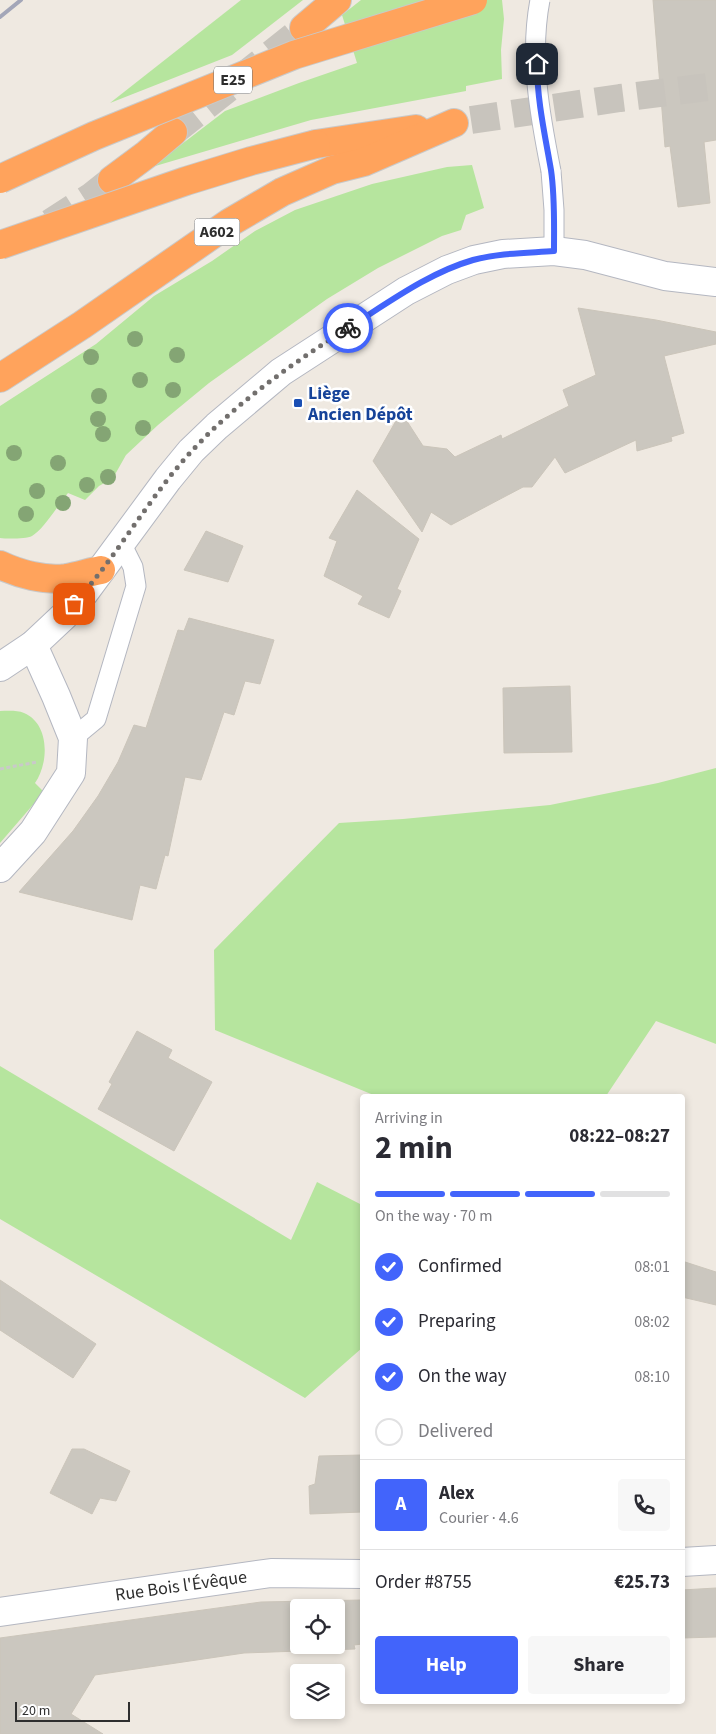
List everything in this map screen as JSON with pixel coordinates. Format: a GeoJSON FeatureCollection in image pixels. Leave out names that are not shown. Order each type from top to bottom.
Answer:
{"type":"FeatureCollection","features":[{"type":"Feature","properties":{"kind":"highway"},"geometry":{"type":"LineString","coordinates":[[304,28],[337,0]]}},
{"type":"Feature","properties":{"kind":"highway","name":"E25"},"geometry":{"type":"LineString","coordinates":[[0,179],[94,136],[294,55],[473,0]]}},
{"type":"Feature","properties":{"kind":"highway","name":"A602"},"geometry":{"type":"LineString","coordinates":[[0,245],[186,181],[251,161],[316,144],[462,122],[364,162],[332,170],[282,192],[229,224],[82,325],[0,378]]}},
{"type":"Feature","properties":{"kind":"highway"},"geometry":{"type":"LineString","coordinates":[[112,180],[173,132]]}},
{"type":"Feature","properties":{"kind":"highway"},"geometry":{"type":"LineString","coordinates":[[0,565],[10,570],[36,577],[64,578],[102,570]]}},
{"type":"Feature","properties":{"kind":"street"},"geometry":{"type":"LineString","coordinates":[[0,667],[33,646],[65,615],[102,570],[168,479],[191,452],[252,394],[304,356],[406,291],[447,270],[474,260],[503,254],[554,251],[585,255],[665,276],[716,282]]}},
{"type":"Feature","properties":{"kind":"street"},"geometry":{"type":"LineString","coordinates":[[0,868],[33,832],[71,772],[73,738],[33,646]]}},
{"type":"Feature","properties":{"kind":"street"},"geometry":{"type":"LineString","coordinates":[[685,1562],[716,1560]]}},
{"type":"Feature","properties":{"kind":"street","name":"Rue Bois l'Évêque"},"geometry":{"type":"LineString","coordinates":[[0,1612],[271,1573],[360,1574]]}},
{"type":"Feature","properties":{"kind":"lane"},"geometry":{"type":"LineString","coordinates":[[540,0],[536,35],[537,78],[543,131],[551,171],[554,210],[554,251]]}},
{"type":"Feature","properties":{"kind":"lane"},"geometry":{"type":"LineString","coordinates":[[73,738],[96,719],[136,586],[133,567],[121,543]]}},
{"type":"Feature","properties":{"kind":"green space"},"geometry":{"type":"Polygon","coordinates":[[[241,0],[303,0],[232,55],[110,103],[241,0]]]}},
{"type":"Feature","properties":{"kind":"green space"},"geometry":{"type":"Polygon","coordinates":[[[361,0],[502,0],[504,19],[501,50],[502,79],[466,86],[466,91],[311,120],[152,167],[225,111],[357,63],[342,15],[361,0]]]}},
{"type":"Feature","properties":{"kind":"green space"},"geometry":{"type":"Polygon","coordinates":[[[472,165],[484,208],[466,215],[461,230],[442,236],[378,268],[327,299],[209,383],[158,425],[126,455],[113,478],[99,486],[85,500],[68,493],[46,523],[32,536],[12,539],[0,538],[0,406],[96,344],[154,296],[212,261],[255,231],[295,210],[372,184],[447,167],[472,165]]]}},
{"type":"Feature","properties":{"kind":"green space"},"geometry":{"type":"Polygon","coordinates":[[[0,711],[21,712],[33,718],[43,735],[45,755],[40,775],[35,783],[44,792],[0,843],[0,711]]]}},
{"type":"Feature","properties":{"kind":"green space"},"geometry":{"type":"Polygon","coordinates":[[[716,768],[716,1044],[656,1021],[607,1094],[371,1094],[215,1030],[214,950],[339,823],[550,805],[658,783],[716,768]]]}},
{"type":"Feature","properties":{"kind":"green space"},"geometry":{"type":"Polygon","coordinates":[[[0,1066],[291,1240],[317,1182],[360,1204],[360,1350],[305,1398],[0,1219],[0,1066]]]}},
{"type":"Feature","properties":{"kind":"building"},"geometry":{"type":"Polygon","coordinates":[[[653,0],[716,0],[716,140],[704,142],[710,203],[678,207],[670,146],[665,147],[653,0]]]}},
{"type":"Feature","properties":{"kind":"building"},"geometry":{"type":"Polygon","coordinates":[[[578,308],[656,320],[716,332],[716,344],[664,356],[684,433],[671,437],[672,441],[637,451],[636,440],[565,473],[555,457],[532,487],[523,487],[451,525],[431,512],[422,532],[373,461],[401,412],[423,446],[447,449],[455,457],[501,435],[502,439],[569,406],[563,390],[596,375],[578,308]]]}},
{"type":"Feature","properties":{"kind":"building"},"geometry":{"type":"Polygon","coordinates":[[[357,490],[419,539],[397,589],[401,591],[389,618],[358,604],[363,596],[324,576],[337,541],[329,538],[357,490]]]}},
{"type":"Feature","properties":{"kind":"building"},"geometry":{"type":"Polygon","coordinates":[[[206,531],[243,546],[228,582],[184,570],[206,531]]]}},
{"type":"Feature","properties":{"kind":"building"},"geometry":{"type":"Polygon","coordinates":[[[189,618],[274,640],[260,684],[245,681],[234,715],[224,712],[201,780],[185,777],[168,856],[165,855],[156,889],[140,885],[132,920],[19,892],[73,831],[98,796],[118,762],[134,725],[146,728],[178,630],[184,631],[189,618]]]}},
{"type":"Feature","properties":{"kind":"building"},"geometry":{"type":"Polygon","coordinates":[[[570,686],[572,752],[504,753],[503,688],[570,686]]]}},
{"type":"Feature","properties":{"kind":"building"},"geometry":{"type":"Polygon","coordinates":[[[137,1031],[172,1050],[168,1058],[212,1082],[174,1151],[98,1109],[112,1084],[109,1082],[137,1031]]]}},
{"type":"Feature","properties":{"kind":"building"},"geometry":{"type":"Polygon","coordinates":[[[685,1262],[716,1272],[716,1305],[685,1298],[685,1262]]]}},
{"type":"Feature","properties":{"kind":"building"},"geometry":{"type":"Polygon","coordinates":[[[0,1280],[96,1344],[73,1378],[0,1330],[0,1280]]]}},
{"type":"Feature","properties":{"kind":"building"},"geometry":{"type":"Polygon","coordinates":[[[72,1449],[84,1449],[130,1471],[116,1501],[100,1498],[92,1514],[50,1493],[72,1449]]]}},
{"type":"Feature","properties":{"kind":"building"},"geometry":{"type":"Polygon","coordinates":[[[360,1455],[360,1512],[310,1514],[309,1486],[315,1484],[319,1456],[360,1455]]]}},
{"type":"Feature","properties":{"kind":"building"},"geometry":{"type":"Polygon","coordinates":[[[716,1588],[716,1637],[685,1638],[685,1590],[716,1588]]]}},
{"type":"Feature","properties":{"kind":"building"},"geometry":{"type":"Polygon","coordinates":[[[345,1600],[360,1600],[360,1644],[354,1645],[355,1649],[345,1649],[345,1600]]]}},
{"type":"Feature","properties":{"kind":"building"},"geometry":{"type":"Polygon","coordinates":[[[290,1601],[290,1651],[244,1653],[95,1675],[71,1714],[103,1734],[0,1734],[0,1638],[261,1602],[290,1601]]]}},
{"type":"Feature","properties":{"kind":"tunnel"},"geometry":{"type":"LineString","coordinates":[[173,132],[304,28]]}},
{"type":"Feature","properties":{"kind":"tunnel"},"geometry":{"type":"LineString","coordinates":[[471,120],[716,86]]}},
{"type":"Feature","properties":{"kind":"tunnel"},"geometry":{"type":"LineString","coordinates":[[50,223],[92,196],[112,180]]}},
{"type":"Feature","properties":{"kind":"railway"},"geometry":{"type":"LineString","coordinates":[[0,17],[21,0]]}},
{"type":"Feature","properties":{"kind":"way so far"},"geometry":{"type":"LineString","coordinates":[[74,604],[168,479],[191,452],[252,394],[311,351],[348,328]]}},
{"type":"Feature","properties":{"kind":"place","name":"Liège Ancien Dépôt"},"geometry":{"type":"Point","coordinates":[298,403]}},
{"type":"Feature","properties":{"kind":"route"},"geometry":{"type":"LineString","coordinates":[[348,328],[406,291],[447,270],[474,260],[503,254],[554,251],[554,210],[551,171],[539,104],[537,64]]}}]}
